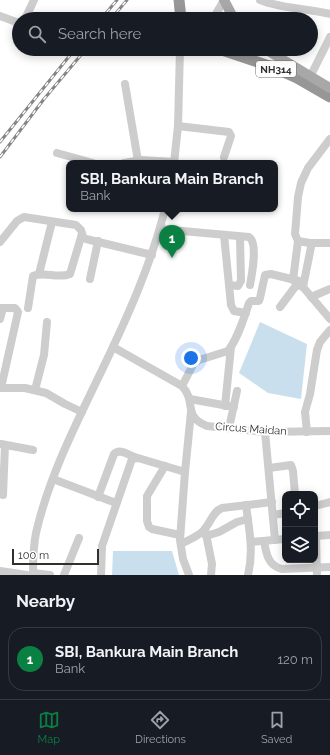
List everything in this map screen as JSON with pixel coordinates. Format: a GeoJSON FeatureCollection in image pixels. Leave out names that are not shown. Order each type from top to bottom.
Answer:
{"type":"FeatureCollection","features":[{"type":"Feature","properties":{"kind":"highway"},"geometry":{"type":"LineString","coordinates":[[179,0],[180,12]]}},
{"type":"Feature","properties":{"kind":"highway","name":"NH314"},"geometry":{"type":"LineString","coordinates":[[240,56],[275,68],[330,97]]}},
{"type":"Feature","properties":{"kind":"main road"},"geometry":{"type":"LineString","coordinates":[[224,0],[230,12]]}},
{"type":"Feature","properties":{"kind":"main road"},"geometry":{"type":"LineString","coordinates":[[277,56],[330,88]]}},
{"type":"Feature","properties":{"kind":"street"},"geometry":{"type":"LineString","coordinates":[[28,12],[34,0]]}},
{"type":"Feature","properties":{"kind":"street"},"geometry":{"type":"LineString","coordinates":[[217,12],[224,0]]}},
{"type":"Feature","properties":{"kind":"street"},"geometry":{"type":"LineString","coordinates":[[260,0],[330,14]]}},
{"type":"Feature","properties":{"kind":"street"},"geometry":{"type":"LineString","coordinates":[[0,16],[12,20]]}},
{"type":"Feature","properties":{"kind":"street"},"geometry":{"type":"LineString","coordinates":[[307,84],[330,37]]}},
{"type":"Feature","properties":{"kind":"street"},"geometry":{"type":"LineString","coordinates":[[174,160],[178,126],[180,56]]}},
{"type":"Feature","properties":{"kind":"street"},"geometry":{"type":"LineString","coordinates":[[125,84],[138,160]]}},
{"type":"Feature","properties":{"kind":"street"},"geometry":{"type":"LineString","coordinates":[[178,126],[229,132],[231,136],[224,157]]}},
{"type":"Feature","properties":{"kind":"street"},"geometry":{"type":"LineString","coordinates":[[293,280],[298,241],[295,234],[299,190],[308,168],[330,139]]}},
{"type":"Feature","properties":{"kind":"street"},"geometry":{"type":"LineString","coordinates":[[57,153],[82,160]]}},
{"type":"Feature","properties":{"kind":"street"},"geometry":{"type":"LineString","coordinates":[[31,574],[36,534],[53,479],[82,412],[113,347],[152,255],[164,212]]}},
{"type":"Feature","properties":{"kind":"street"},"geometry":{"type":"LineString","coordinates":[[0,242],[16,221],[24,217],[76,225],[81,230],[83,237],[152,255]]}},
{"type":"Feature","properties":{"kind":"street"},"geometry":{"type":"LineString","coordinates":[[39,274],[52,222]]}},
{"type":"Feature","properties":{"kind":"street"},"geometry":{"type":"LineString","coordinates":[[160,229],[249,237],[253,241],[253,264],[250,285]]}},
{"type":"Feature","properties":{"kind":"street"},"geometry":{"type":"LineString","coordinates":[[28,308],[33,276],[39,274],[58,276],[70,274],[82,234]]}},
{"type":"Feature","properties":{"kind":"street"},"geometry":{"type":"LineString","coordinates":[[224,235],[232,309],[234,311],[246,313]]}},
{"type":"Feature","properties":{"kind":"street"},"geometry":{"type":"LineString","coordinates":[[229,285],[238,286],[241,281],[240,237]]}},
{"type":"Feature","properties":{"kind":"street"},"geometry":{"type":"LineString","coordinates":[[90,279],[98,241]]}},
{"type":"Feature","properties":{"kind":"street"},"geometry":{"type":"LineString","coordinates":[[298,241],[310,243],[330,243]]}},
{"type":"Feature","properties":{"kind":"street"},"geometry":{"type":"LineString","coordinates":[[303,284],[311,252],[310,243]]}},
{"type":"Feature","properties":{"kind":"street"},"geometry":{"type":"LineString","coordinates":[[182,386],[194,363],[228,351],[231,347],[249,303],[251,301],[259,301],[265,275],[271,274],[303,284],[311,297],[330,318]]}},
{"type":"Feature","properties":{"kind":"street"},"geometry":{"type":"LineString","coordinates":[[280,307],[294,287],[303,284]]}},
{"type":"Feature","properties":{"kind":"street"},"geometry":{"type":"LineString","coordinates":[[311,297],[330,289]]}},
{"type":"Feature","properties":{"kind":"street"},"geometry":{"type":"LineString","coordinates":[[0,319],[1,308],[15,308],[18,312],[0,388],[26,388],[46,393],[82,412]]}},
{"type":"Feature","properties":{"kind":"street"},"geometry":{"type":"LineString","coordinates":[[35,390],[44,356],[47,322]]}},
{"type":"Feature","properties":{"kind":"street"},"geometry":{"type":"LineString","coordinates":[[307,432],[306,412],[317,350],[320,342],[330,330]]}},
{"type":"Feature","properties":{"kind":"street"},"geometry":{"type":"LineString","coordinates":[[113,347],[182,386],[189,395],[191,412],[180,535],[183,559],[189,575]]}},
{"type":"Feature","properties":{"kind":"street"},"geometry":{"type":"LineString","coordinates":[[229,428],[231,347]]}},
{"type":"Feature","properties":{"kind":"street"},"geometry":{"type":"LineString","coordinates":[[230,407],[237,391]]}},
{"type":"Feature","properties":{"kind":"street"},"geometry":{"type":"LineString","coordinates":[[190,399],[230,407]]}},
{"type":"Feature","properties":{"kind":"street","name":"Circus Maidan"},"geometry":{"type":"LineString","coordinates":[[191,412],[194,418],[207,426],[265,432],[330,431]]}},
{"type":"Feature","properties":{"kind":"street"},"geometry":{"type":"LineString","coordinates":[[265,432],[275,540]]}},
{"type":"Feature","properties":{"kind":"street"},"geometry":{"type":"LineString","coordinates":[[3,495],[2,444],[33,450]]}},
{"type":"Feature","properties":{"kind":"street"},"geometry":{"type":"LineString","coordinates":[[98,496],[116,452],[120,451],[135,458],[185,472]]}},
{"type":"Feature","properties":{"kind":"street"},"geometry":{"type":"LineString","coordinates":[[101,575],[102,546],[130,462],[135,458]]}},
{"type":"Feature","properties":{"kind":"street"},"geometry":{"type":"LineString","coordinates":[[268,468],[291,465],[295,491]]}},
{"type":"Feature","properties":{"kind":"street"},"geometry":{"type":"LineString","coordinates":[[166,466],[147,496],[147,521],[149,527],[152,529],[180,535]]}},
{"type":"Feature","properties":{"kind":"street"},"geometry":{"type":"LineString","coordinates":[[53,479],[116,504]]}},
{"type":"Feature","properties":{"kind":"street"},"geometry":{"type":"LineString","coordinates":[[211,575],[212,564],[206,532],[217,510],[222,508],[272,502]]}},
{"type":"Feature","properties":{"kind":"street"},"geometry":{"type":"LineString","coordinates":[[318,505],[330,502]]}},
{"type":"Feature","properties":{"kind":"street"},"geometry":{"type":"LineString","coordinates":[[246,505],[251,542],[251,564],[248,575]]}},
{"type":"Feature","properties":{"kind":"street"},"geometry":{"type":"LineString","coordinates":[[273,515],[282,514]]}},
{"type":"Feature","properties":{"kind":"street"},"geometry":{"type":"LineString","coordinates":[[181,544],[206,532],[223,530],[236,522],[248,519]]}},
{"type":"Feature","properties":{"kind":"street"},"geometry":{"type":"LineString","coordinates":[[318,536],[330,535]]}},
{"type":"Feature","properties":{"kind":"street"},"geometry":{"type":"LineString","coordinates":[[64,575],[79,538]]}},
{"type":"Feature","properties":{"kind":"street"},"geometry":{"type":"LineString","coordinates":[[251,542],[282,539]]}},
{"type":"Feature","properties":{"kind":"street"},"geometry":{"type":"LineString","coordinates":[[264,541],[269,560],[277,568],[317,571],[330,567]]}},
{"type":"Feature","properties":{"kind":"street"},"geometry":{"type":"LineString","coordinates":[[0,571],[50,575]]}},
{"type":"Feature","properties":{"kind":"water"},"geometry":{"type":"Polygon","coordinates":[[[260,322],[307,344],[301,399],[268,393],[239,373],[260,322]]]}},
{"type":"Feature","properties":{"kind":"water"},"geometry":{"type":"Polygon","coordinates":[[[113,551],[172,551],[179,575],[112,575],[113,551]]]}},
{"type":"Feature","properties":{"kind":"railway"},"geometry":{"type":"LineString","coordinates":[[107,12],[117,0]]}},
{"type":"Feature","properties":{"kind":"railway"},"geometry":{"type":"LineString","coordinates":[[117,12],[127,0]]}},
{"type":"Feature","properties":{"kind":"railway"},"geometry":{"type":"LineString","coordinates":[[0,142],[69,56]]}},
{"type":"Feature","properties":{"kind":"railway"},"geometry":{"type":"LineString","coordinates":[[0,157],[44,99],[80,56]]}},
{"type":"Feature","properties":{"kind":"place","name":"SBI, Bankura Main Branch"},"geometry":{"type":"Point","coordinates":[172,258]}}]}
